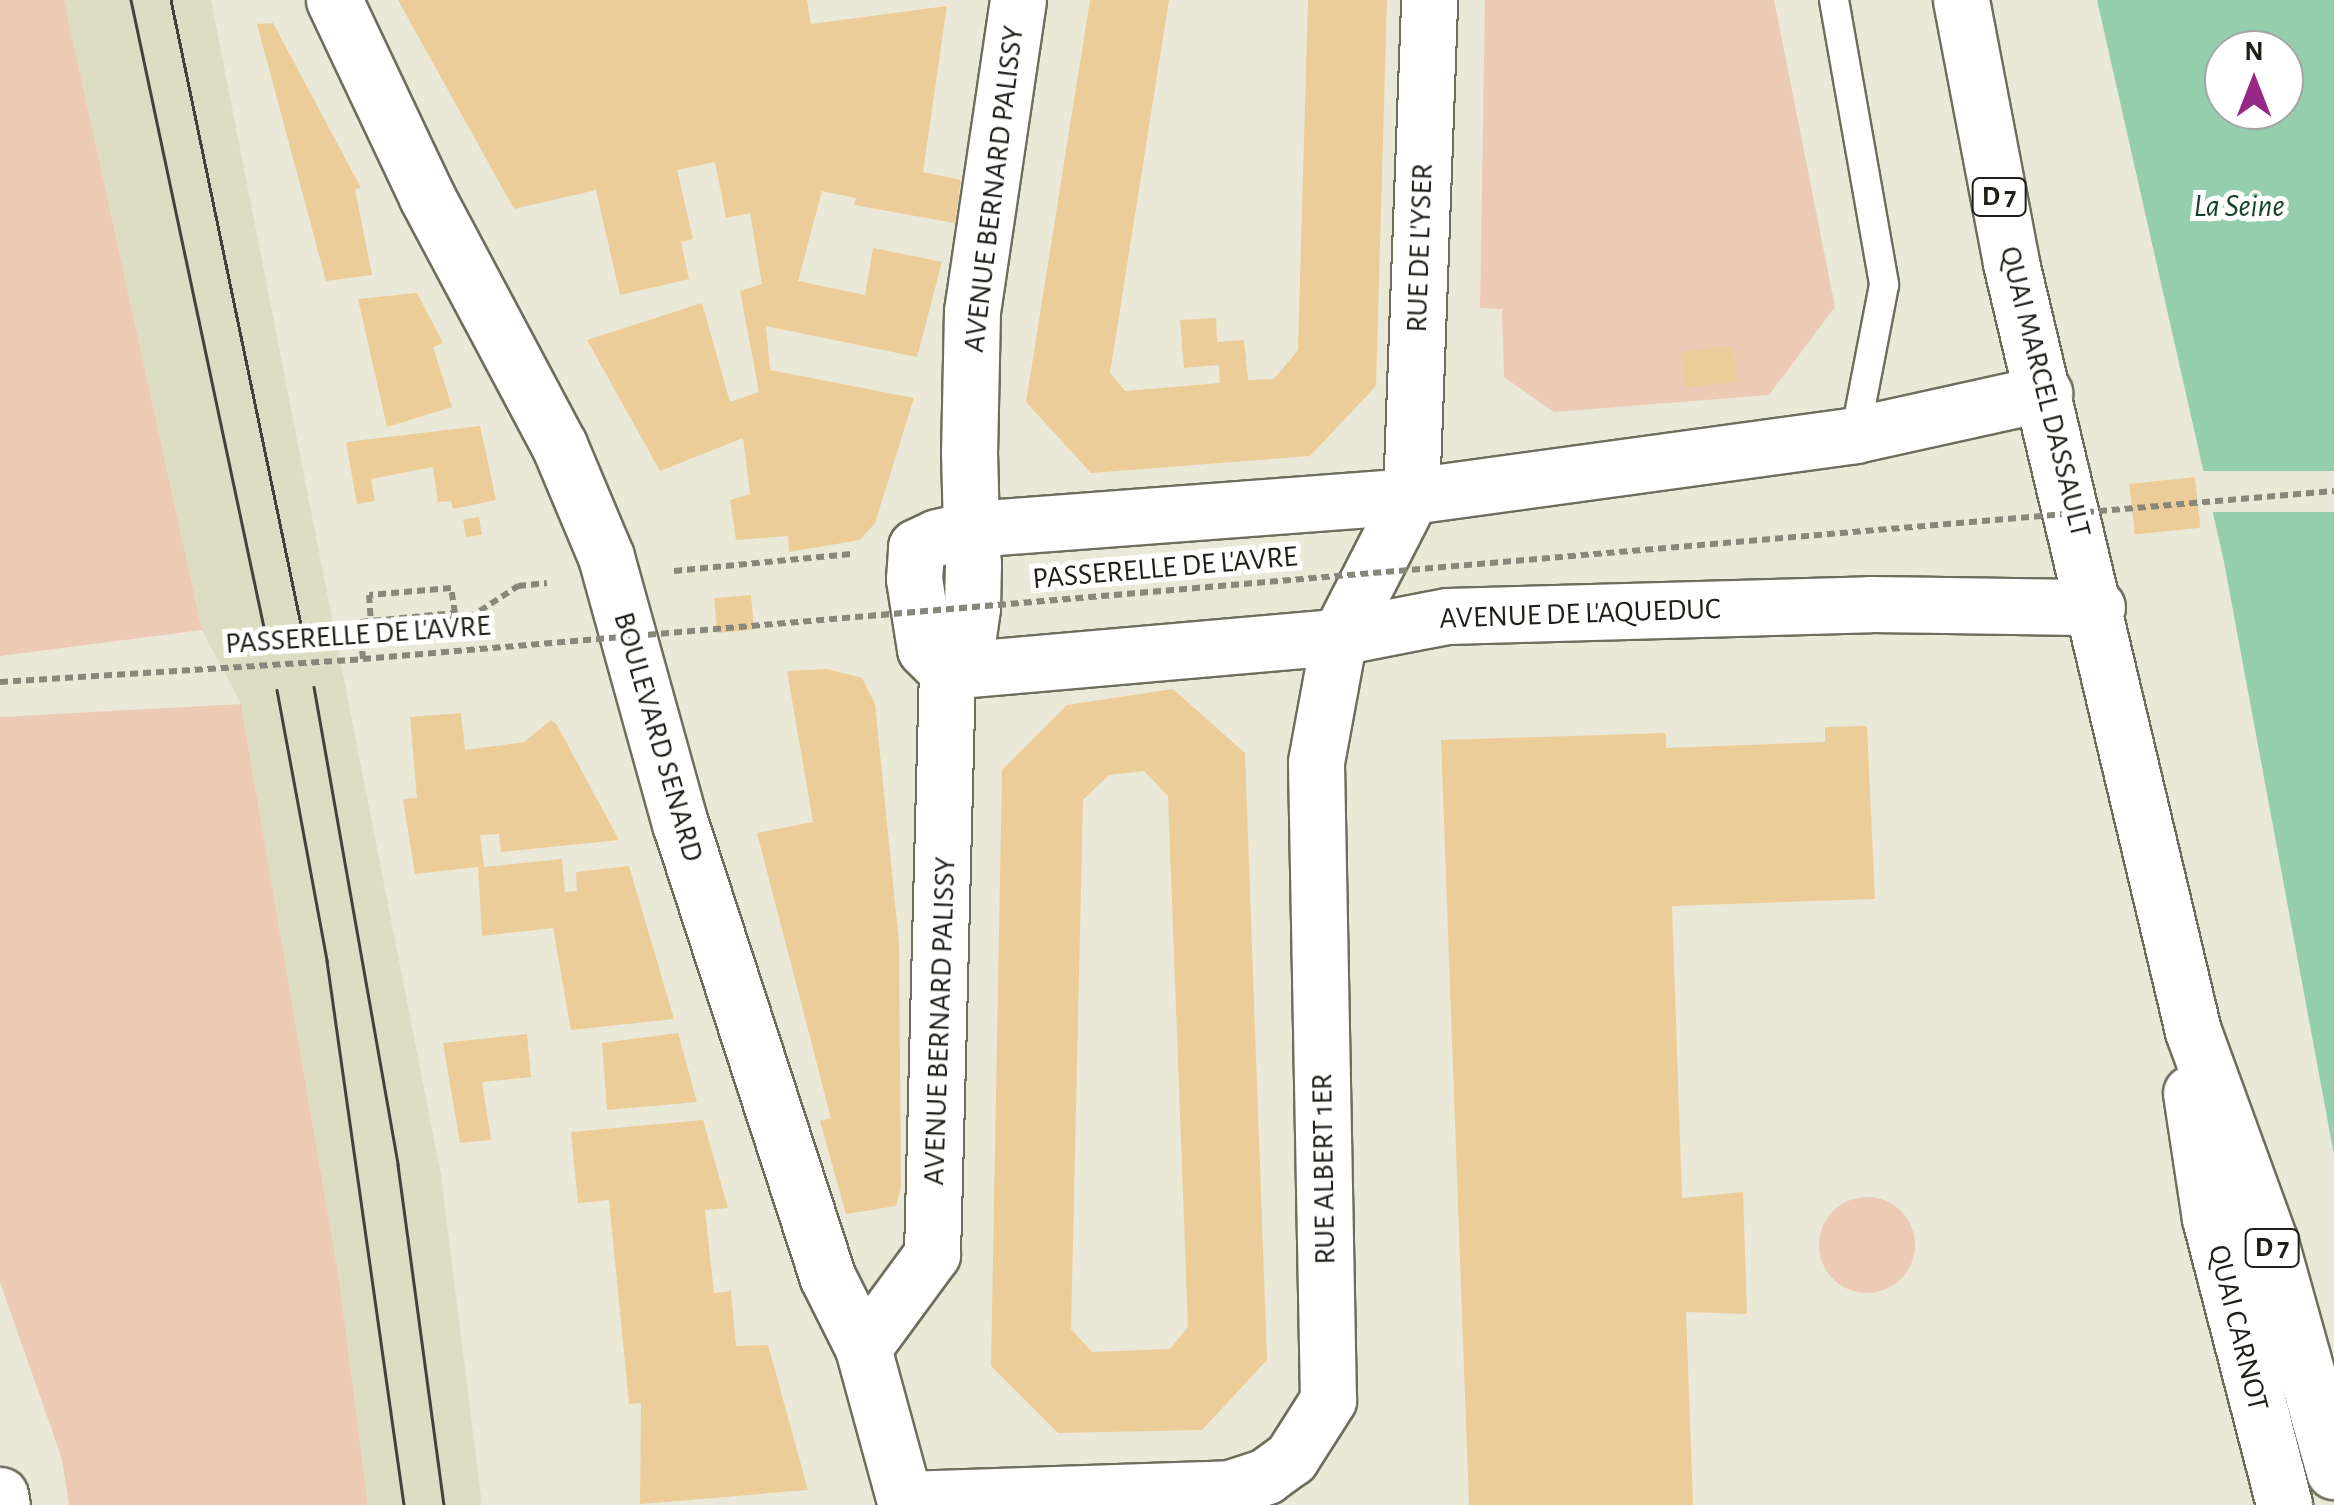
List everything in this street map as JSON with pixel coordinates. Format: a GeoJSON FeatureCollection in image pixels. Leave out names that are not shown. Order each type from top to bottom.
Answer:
{"type":"FeatureCollection","features":[{"type":"Feature","properties":{"kind":"street","name":"BOULEVARD SENARD"},"geometry":{"type":"LineString","coordinates":[[334,0],[426,197],[559,445],[613,579],[716,936],[827,1276],[863,1348],[906,1502]]}},
{"type":"Feature","properties":{"kind":"street","name":"AVENUE BERNARD PALISSY"},"geometry":{"type":"LineString","coordinates":[[863,1348],[932,1254],[947,672],[968,638],[972,311],[1018,0]]}},
{"type":"Feature","properties":{"kind":"street","name":"RUE DE L'YSER"},"geometry":{"type":"LineString","coordinates":[[1412,496],[1429,0]]}},
{"type":"Feature","properties":{"kind":"street","name":"QUAI MARCEL DASSAULT"},"geometry":{"type":"LineString","coordinates":[[1961,0],[2012,263],[2097,606]]}},
{"type":"Feature","properties":{"kind":"street"},"geometry":{"type":"LineString","coordinates":[[947,672],[926,650],[893,550],[972,529],[1412,496],[1855,435],[2044,393]]}},
{"type":"Feature","properties":{"kind":"street","name":"RUE ALBERT 1ER"},"geometry":{"type":"LineString","coordinates":[[906,1502],[1230,1488],[1266,1476],[1291,1458],[1328,1400],[1316,762],[1339,637],[1412,496]]}},
{"type":"Feature","properties":{"kind":"street","name":"AVENUE DE L'AQUEDUC"},"geometry":{"type":"LineString","coordinates":[[947,672],[1339,637],[1447,616],[1870,604],[2097,606]]}},
{"type":"Feature","properties":{"kind":"street","name":"QUAI CARNOT"},"geometry":{"type":"LineString","coordinates":[[2097,606],[2193,1031],[2270,1242],[2334,1471]]}},
{"type":"Feature","properties":{"kind":"street","name":"QUAI CARNOT"},"geometry":{"type":"LineString","coordinates":[[2193,1031],[2188,1072],[2210,1218],[2284,1505]]}},
{"type":"Feature","properties":{"kind":"street"},"geometry":{"type":"LineString","coordinates":[[0,1495],[2,1505]]}},
{"type":"Feature","properties":{"kind":"lane"},"geometry":{"type":"LineString","coordinates":[[1834,0],[1884,285],[1855,435]]}},
{"type":"Feature","properties":{"kind":"path","name":"PASSERELLE DE L'AVRE"},"geometry":{"type":"LineString","coordinates":[[0,682],[363,659],[2334,490]]}},
{"type":"Feature","properties":{"kind":"path"},"geometry":{"type":"LineString","coordinates":[[716,566],[893,550]]}},
{"type":"Feature","properties":{"kind":"path"},"geometry":{"type":"LineString","coordinates":[[363,659],[360,622],[379,620],[455,614],[451,588],[369,595],[370,610],[371,626],[470,618],[518,586],[613,579]]}},
{"type":"Feature","properties":{"kind":"shaded area"},"geometry":{"type":"Polygon","coordinates":[[[0,0],[64,0],[202,630],[0,656],[0,0]]]}},
{"type":"Feature","properties":{"kind":"shaded area"},"geometry":{"type":"Polygon","coordinates":[[[64,0],[211,0],[441,1175],[482,1505],[368,1505],[339,1279],[241,704],[202,630],[64,0]]]}},
{"type":"Feature","properties":{"kind":"shaded area"},"geometry":{"type":"Polygon","coordinates":[[[1485,0],[1774,0],[1835,307],[1769,395],[1554,412],[1504,377],[1502,309],[1480,308],[1485,0]]]}},
{"type":"Feature","properties":{"kind":"shaded area"},"geometry":{"type":"Polygon","coordinates":[[[241,704],[339,1279],[368,1505],[69,1505],[62,1459],[0,1282],[0,717],[241,704]]]}},
{"type":"Feature","properties":{"kind":"shaded area"},"geometry":{"type":"Polygon","coordinates":[[[1858,1197],[1876,1197],[1894,1205],[1907,1218],[1915,1245],[1912,1264],[1894,1285],[1876,1293],[1858,1293],[1840,1285],[1827,1272],[1819,1254],[1819,1236],[1827,1218],[1840,1205],[1858,1197]]]}},
{"type":"Feature","properties":{"kind":"water","name":"La Seine"},"geometry":{"type":"Polygon","coordinates":[[[2097,0],[2334,0],[2334,1155],[2224,562],[2097,0]]]}},
{"type":"Feature","properties":{"kind":"pier"},"geometry":{"type":"Polygon","coordinates":[[[2197,471],[2334,471],[2334,512],[2197,512],[2197,471]]]}},
{"type":"Feature","properties":{"kind":"building"},"geometry":{"type":"Polygon","coordinates":[[[398,0],[807,0],[811,24],[947,6],[923,172],[961,180],[955,223],[854,205],[856,198],[822,191],[798,281],[865,295],[873,248],[942,262],[917,357],[766,326],[770,370],[914,398],[875,523],[860,540],[789,552],[788,536],[736,540],[730,500],[750,494],[743,438],[660,471],[587,340],[702,303],[730,402],[759,392],[740,291],[762,284],[750,213],[726,218],[715,162],[677,170],[693,239],[681,242],[689,279],[620,295],[596,190],[514,209],[398,0]]]}},
{"type":"Feature","properties":{"kind":"building"},"geometry":{"type":"Polygon","coordinates":[[[1090,0],[1169,0],[1110,373],[1125,391],[1220,383],[1219,365],[1184,368],[1180,320],[1216,318],[1217,342],[1244,340],[1248,380],[1274,379],[1298,350],[1308,0],[1387,0],[1376,386],[1310,456],[1091,473],[1026,402],[1090,0]]]}},
{"type":"Feature","properties":{"kind":"building"},"geometry":{"type":"Polygon","coordinates":[[[273,23],[361,188],[355,189],[372,275],[326,281],[257,24],[273,23]]]}},
{"type":"Feature","properties":{"kind":"building"},"geometry":{"type":"Polygon","coordinates":[[[417,293],[443,343],[433,347],[452,407],[387,427],[358,299],[417,293]]]}},
{"type":"Feature","properties":{"kind":"building"},"geometry":{"type":"Polygon","coordinates":[[[1733,346],[1737,382],[1685,387],[1681,351],[1733,346]]]}},
{"type":"Feature","properties":{"kind":"building"},"geometry":{"type":"Polygon","coordinates":[[[480,426],[496,500],[453,509],[451,501],[438,502],[433,467],[371,479],[375,501],[357,504],[346,442],[480,426]]]}},
{"type":"Feature","properties":{"kind":"building"},"geometry":{"type":"Polygon","coordinates":[[[2195,477],[2200,528],[2135,535],[2129,484],[2195,477]]]}},
{"type":"Feature","properties":{"kind":"building"},"geometry":{"type":"Polygon","coordinates":[[[479,517],[482,535],[466,537],[463,520],[479,517]]]}},
{"type":"Feature","properties":{"kind":"building"},"geometry":{"type":"Polygon","coordinates":[[[751,595],[754,630],[717,633],[714,598],[751,595]]]}},
{"type":"Feature","properties":{"kind":"building"},"geometry":{"type":"Polygon","coordinates":[[[827,669],[862,678],[875,704],[899,943],[901,1187],[896,1206],[846,1214],[820,1121],[831,1118],[757,833],[813,822],[787,671],[827,669]]]}},
{"type":"Feature","properties":{"kind":"building"},"geometry":{"type":"Polygon","coordinates":[[[1173,689],[1245,753],[1267,1360],[1202,1430],[1058,1433],[991,1366],[1002,770],[1067,705],[1173,689]],[[1144,771],[1109,775],[1083,800],[1071,1329],[1092,1352],[1170,1349],[1188,1327],[1168,796],[1144,771]]]}},
{"type":"Feature","properties":{"kind":"building"},"geometry":{"type":"Polygon","coordinates":[[[461,713],[465,750],[524,742],[551,720],[557,725],[619,840],[501,852],[499,834],[480,835],[484,867],[562,859],[565,892],[577,891],[576,872],[629,866],[674,1019],[571,1030],[553,928],[482,936],[478,867],[415,874],[403,799],[417,798],[410,717],[461,713]]]}},
{"type":"Feature","properties":{"kind":"building"},"geometry":{"type":"Polygon","coordinates":[[[1867,726],[1875,899],[1672,906],[1682,1198],[1743,1192],[1747,1314],[1686,1312],[1693,1505],[1469,1505],[1441,740],[1666,733],[1666,748],[1825,742],[1825,727],[1867,726]]]}},
{"type":"Feature","properties":{"kind":"building"},"geometry":{"type":"Polygon","coordinates":[[[678,1033],[697,1102],[607,1110],[602,1043],[678,1033]]]}},
{"type":"Feature","properties":{"kind":"building"},"geometry":{"type":"Polygon","coordinates":[[[527,1034],[531,1077],[482,1082],[491,1140],[460,1143],[443,1043],[527,1034]]]}},
{"type":"Feature","properties":{"kind":"building"},"geometry":{"type":"Polygon","coordinates":[[[703,1120],[728,1208],[705,1210],[714,1293],[731,1291],[736,1346],[768,1345],[808,1490],[640,1504],[641,1403],[629,1404],[609,1200],[578,1203],[571,1132],[703,1120]]]}},
{"type":"Feature","properties":{"kind":"tram line"},"geometry":{"type":"LineString","coordinates":[[131,0],[266,637]]}},
{"type":"Feature","properties":{"kind":"tram line"},"geometry":{"type":"LineString","coordinates":[[171,0],[303,634]]}},
{"type":"Feature","properties":{"kind":"tram line"},"geometry":{"type":"LineString","coordinates":[[314,687],[398,1165],[444,1505]]}},
{"type":"Feature","properties":{"kind":"tram line"},"geometry":{"type":"LineString","coordinates":[[277,690],[327,961],[404,1505]]}}]}
